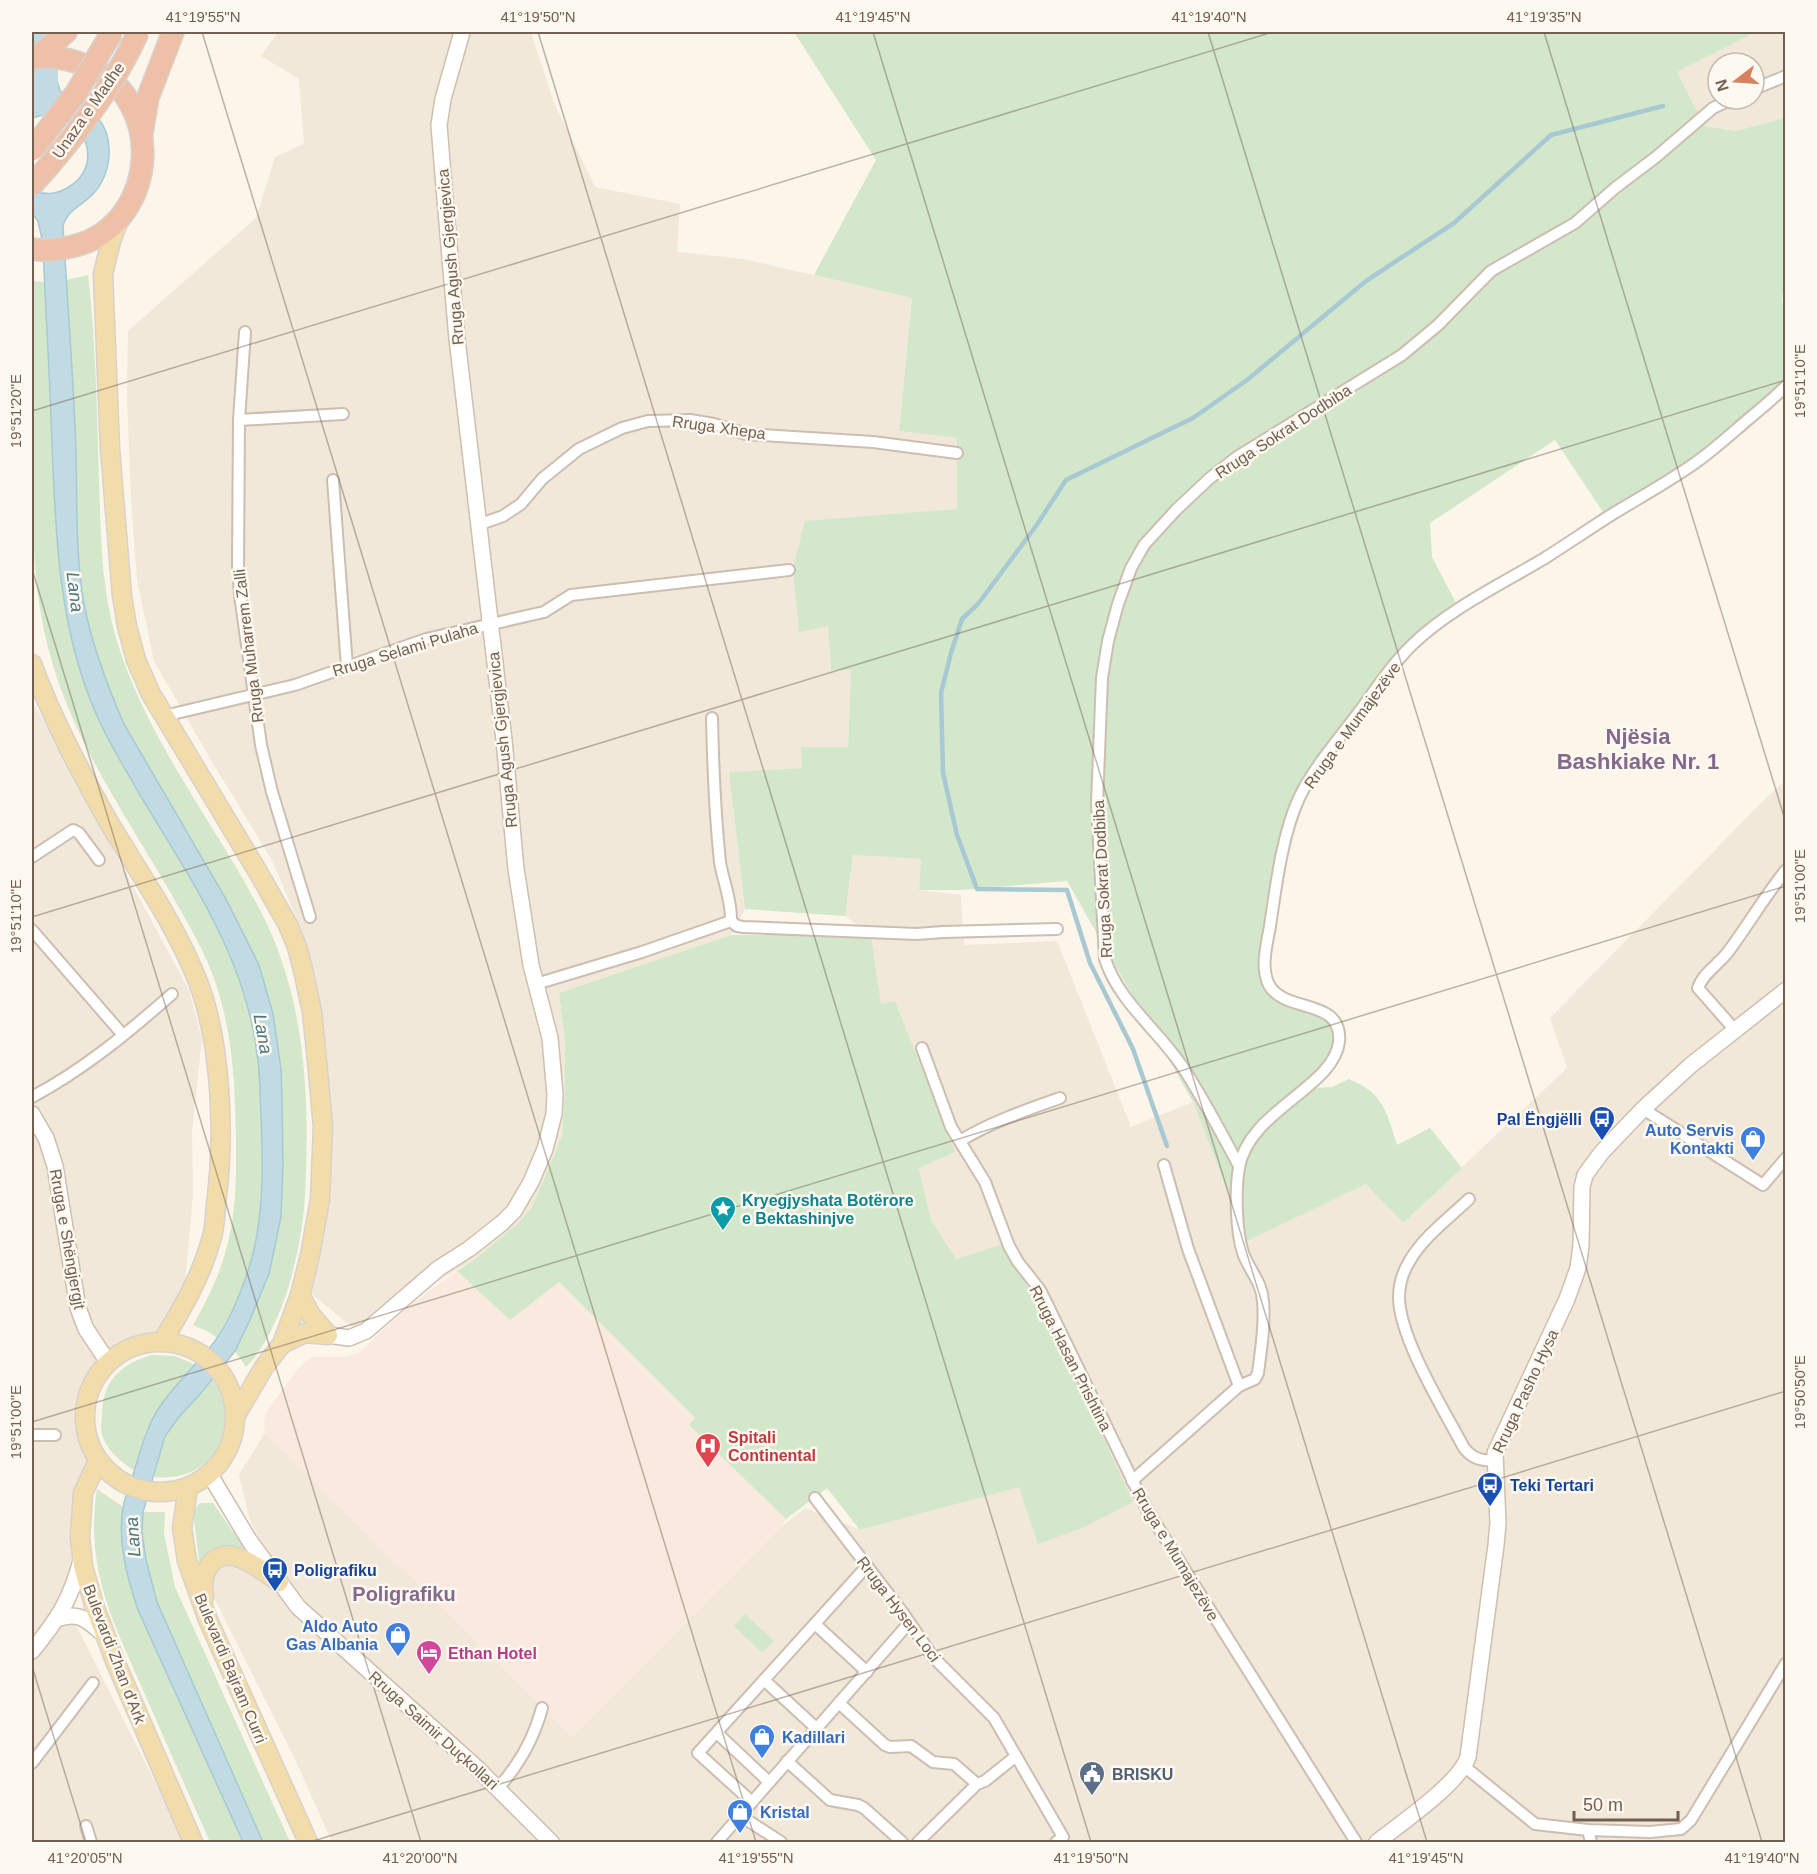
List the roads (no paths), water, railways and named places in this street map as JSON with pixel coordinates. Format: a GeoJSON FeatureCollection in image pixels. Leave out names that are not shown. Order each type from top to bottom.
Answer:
{"type":"FeatureCollection","features":[{"type":"Feature","properties":{"kind":"highway"},"geometry":{"type":"LineString","coordinates":[[32,150],[76,93],[111,32]]}},
{"type":"Feature","properties":{"kind":"highway","name":"Unaza e Madhe"},"geometry":{"type":"LineString","coordinates":[[32,185],[55,159],[96,104],[132,46],[138,32]]}},
{"type":"Feature","properties":{"kind":"highway"},"geometry":{"type":"LineString","coordinates":[[32,249],[66,249],[91,241],[119,220],[129,207],[140,183],[144,158],[142,132],[148,97],[173,32]]}},
{"type":"Feature","properties":{"kind":"highway"},"geometry":{"type":"LineString","coordinates":[[34,58],[62,42],[74,61],[98,71],[118,87],[133,108],[142,132]]}},
{"type":"Feature","properties":{"kind":"main road","name":"Rruga Agush Gjergjevica"},"geometry":{"type":"LineString","coordinates":[[328,1335],[349,1338],[366,1332],[439,1268],[469,1250],[502,1223],[522,1198],[545,1149],[554,1114],[555,1094],[550,1038],[526,935],[516,870],[504,740],[457,339],[439,125],[443,99],[462,32]]}},
{"type":"Feature","properties":{"kind":"main road"},"geometry":{"type":"LineString","coordinates":[[119,220],[111,242],[104,274],[110,449],[122,596],[127,626],[136,660],[151,694],[288,925],[297,947],[312,1012],[323,1126],[320,1199],[300,1295],[282,1344],[264,1368],[236,1415],[229,1447],[210,1475],[188,1488],[167,1493],[135,1489],[116,1478],[98,1461],[85,1427],[85,1409],[92,1385],[108,1362],[143,1344],[162,1342],[189,1348],[213,1363],[228,1386],[236,1415]]}},
{"type":"Feature","properties":{"kind":"main road"},"geometry":{"type":"LineString","coordinates":[[32,664],[49,710],[69,751],[155,897],[195,973],[207,1011],[216,1058],[220,1129],[219,1187],[212,1238],[197,1281],[162,1342]]}},
{"type":"Feature","properties":{"kind":"main road","name":"Rruga Pasho Hysa"},"geometry":{"type":"LineString","coordinates":[[1465,1767],[1496,1545],[1495,1453],[1568,1299],[1578,1268],[1581,1246],[1582,1187],[1585,1175],[1602,1152],[1643,1109],[1691,1065],[1785,990]]}},
{"type":"Feature","properties":{"kind":"main road","name":"Rruga e Shëngjergjt"},"geometry":{"type":"LineString","coordinates":[[32,1114],[42,1129],[55,1166],[78,1308],[86,1329],[108,1362]]}},
{"type":"Feature","properties":{"kind":"main road"},"geometry":{"type":"LineString","coordinates":[[300,1295],[311,1316],[328,1335]]}},
{"type":"Feature","properties":{"kind":"main road"},"geometry":{"type":"LineString","coordinates":[[282,1344],[305,1333],[328,1335]]}},
{"type":"Feature","properties":{"kind":"main road","name":"Bulevardi Zhan d'Ark"},"geometry":{"type":"LineString","coordinates":[[98,1461],[83,1493],[80,1537],[88,1588],[105,1635],[193,1842]]}},
{"type":"Feature","properties":{"kind":"main road","name":"Rruga Saimir Duçkollari"},"geometry":{"type":"LineString","coordinates":[[210,1475],[238,1523],[279,1582],[308,1616],[498,1788],[551,1842]]}},
{"type":"Feature","properties":{"kind":"main road","name":"Bulevardi Bajram Curri"},"geometry":{"type":"LineString","coordinates":[[188,1488],[183,1520],[187,1561],[208,1620],[308,1842]]}},
{"type":"Feature","properties":{"kind":"main road"},"geometry":{"type":"LineString","coordinates":[[208,1620],[203,1579],[204,1574],[215,1560],[236,1556],[279,1582]]}},
{"type":"Feature","properties":{"kind":"main road"},"geometry":{"type":"LineString","coordinates":[[34,1643],[57,1619],[74,1586],[82,1557]]}},
{"type":"Feature","properties":{"kind":"main road"},"geometry":{"type":"LineString","coordinates":[[57,1619],[71,1614],[81,1617],[105,1635]]}},
{"type":"Feature","properties":{"kind":"main road"},"geometry":{"type":"LineString","coordinates":[[1384,1840],[1465,1767]]}},
{"type":"Feature","properties":{"kind":"street"},"geometry":{"type":"LineString","coordinates":[[1766,84],[1785,76]]}},
{"type":"Feature","properties":{"kind":"street","name":"Rruga Sokrat Dodbiba"},"geometry":{"type":"LineString","coordinates":[[1239,1166],[1181,1065],[1120,991],[1110,975],[1105,959],[1097,803],[1099,716],[1108,641],[1131,568],[1144,545],[1176,510],[1219,471],[1402,355],[1438,325],[1491,271],[1575,223],[1709,111]]}},
{"type":"Feature","properties":{"kind":"street","name":"Rruga Muharrem Zalli"},"geometry":{"type":"LineString","coordinates":[[245,332],[239,420],[238,567],[261,745],[272,792],[310,917]]}},
{"type":"Feature","properties":{"kind":"street","name":"Rruga e Mumajezëve"},"geometry":{"type":"LineString","coordinates":[[1356,1842],[1165,1541],[1132,1481],[1239,1386],[1255,1379],[1258,1373],[1262,1343],[1263,1300],[1255,1274],[1243,1252],[1238,1202],[1239,1166],[1254,1134],[1269,1118],[1324,1071],[1334,1057],[1338,1045],[1339,1032],[1335,1021],[1325,1013],[1298,1004],[1276,993],[1270,986],[1266,975],[1265,964],[1272,915],[1292,817],[1311,777],[1389,671],[1412,645],[1459,609],[1548,556],[1693,464],[1719,445],[1785,386]]}},
{"type":"Feature","properties":{"kind":"street"},"geometry":{"type":"LineString","coordinates":[[239,420],[343,414]]}},
{"type":"Feature","properties":{"kind":"street","name":"Rruga Xhepa"},"geometry":{"type":"LineString","coordinates":[[478,525],[503,516],[522,504],[542,479],[579,449],[622,428],[648,421],[690,420],[714,424],[746,434],[873,442],[957,453]]}},
{"type":"Feature","properties":{"kind":"street"},"geometry":{"type":"LineString","coordinates":[[333,480],[347,667]]}},
{"type":"Feature","properties":{"kind":"street","name":"Rruga Selami Pulaha"},"geometry":{"type":"LineString","coordinates":[[164,716],[295,685],[426,639],[544,612],[571,595],[789,570]]}},
{"type":"Feature","properties":{"kind":"street"},"geometry":{"type":"LineString","coordinates":[[712,718],[720,862],[731,921]]}},
{"type":"Feature","properties":{"kind":"street"},"geometry":{"type":"LineString","coordinates":[[32,857],[73,830],[80,833],[99,860]]}},
{"type":"Feature","properties":{"kind":"street"},"geometry":{"type":"LineString","coordinates":[[1734,1029],[1706,1000],[1698,988],[1700,982],[1725,955],[1755,916],[1785,870]]}},
{"type":"Feature","properties":{"kind":"street"},"geometry":{"type":"LineString","coordinates":[[536,984],[642,952],[731,921]]}},
{"type":"Feature","properties":{"kind":"street"},"geometry":{"type":"LineString","coordinates":[[731,921],[743,927],[917,934],[1057,929]]}},
{"type":"Feature","properties":{"kind":"street"},"geometry":{"type":"LineString","coordinates":[[32,930],[123,1035]]}},
{"type":"Feature","properties":{"kind":"street"},"geometry":{"type":"LineString","coordinates":[[32,1097],[83,1065],[172,994]]}},
{"type":"Feature","properties":{"kind":"street","name":"Rruga Hasan Prishtina"},"geometry":{"type":"LineString","coordinates":[[922,1048],[951,1128],[985,1182],[1009,1246],[1018,1262],[1040,1290],[1132,1481]]}},
{"type":"Feature","properties":{"kind":"street"},"geometry":{"type":"LineString","coordinates":[[960,1141],[974,1132],[1060,1098]]}},
{"type":"Feature","properties":{"kind":"street"},"geometry":{"type":"LineString","coordinates":[[1643,1109],[1763,1185],[1785,1158]]}},
{"type":"Feature","properties":{"kind":"street"},"geometry":{"type":"LineString","coordinates":[[1164,1165],[1188,1249],[1239,1386]]}},
{"type":"Feature","properties":{"kind":"street"},"geometry":{"type":"LineString","coordinates":[[1469,1199],[1421,1245],[1409,1261],[1402,1277],[1399,1298],[1409,1342],[1464,1448],[1471,1456],[1479,1460],[1494,1461]]}},
{"type":"Feature","properties":{"kind":"street"},"geometry":{"type":"LineString","coordinates":[[32,1436],[55,1435]]}},
{"type":"Feature","properties":{"kind":"street","name":"Rruga Hysen Loci"},"geometry":{"type":"LineString","coordinates":[[815,1498],[933,1657],[994,1718],[1059,1840]]}},
{"type":"Feature","properties":{"kind":"street"},"geometry":{"type":"LineString","coordinates":[[752,1802],[699,1753],[867,1566]]}},
{"type":"Feature","properties":{"kind":"street"},"geometry":{"type":"LineString","coordinates":[[717,1842],[909,1623]]}},
{"type":"Feature","properties":{"kind":"street"},"geometry":{"type":"LineString","coordinates":[[815,1624],[867,1672]]}},
{"type":"Feature","properties":{"kind":"street"},"geometry":{"type":"LineString","coordinates":[[1465,1767],[1535,1824],[1588,1830],[1650,1832],[1681,1829],[1691,1820],[1785,1664]]}},
{"type":"Feature","properties":{"kind":"street"},"geometry":{"type":"LineString","coordinates":[[764,1680],[816,1728]]}},
{"type":"Feature","properties":{"kind":"street"},"geometry":{"type":"LineString","coordinates":[[32,1763],[93,1683]]}},
{"type":"Feature","properties":{"kind":"street"},"geometry":{"type":"LineString","coordinates":[[839,1703],[885,1745],[910,1746],[933,1762],[954,1764],[977,1784]]}},
{"type":"Feature","properties":{"kind":"street"},"geometry":{"type":"LineString","coordinates":[[498,1788],[513,1770],[526,1748],[536,1730],[543,1708]]}},
{"type":"Feature","properties":{"kind":"street"},"geometry":{"type":"LineString","coordinates":[[717,1733],[769,1782]]}},
{"type":"Feature","properties":{"kind":"street"},"geometry":{"type":"LineString","coordinates":[[918,1842],[977,1784],[985,1781],[1015,1757]]}},
{"type":"Feature","properties":{"kind":"street"},"geometry":{"type":"LineString","coordinates":[[787,1761],[830,1800],[864,1808],[902,1842]]}},
{"type":"Feature","properties":{"kind":"street"},"geometry":{"type":"LineString","coordinates":[[741,1816],[781,1842]]}},
{"type":"Feature","properties":{"kind":"street"},"geometry":{"type":"LineString","coordinates":[[86,1826],[91,1842]]}},
{"type":"Feature","properties":{"kind":"street"},"geometry":{"type":"LineString","coordinates":[[1588,1830],[1591,1842]]}},
{"type":"Feature","properties":{"kind":"water"},"geometry":{"type":"Polygon","coordinates":[[[55,73],[60,91],[97,117],[107,135],[109,146],[107,167],[99,186],[68,216],[63,226],[75,426],[79,561],[87,620],[101,665],[124,724],[226,899],[259,965],[273,1014],[281,1069],[283,1166],[281,1217],[269,1274],[235,1351],[165,1436],[143,1512],[142,1532],[146,1560],[157,1602],[263,1842],[243,1842],[138,1610],[122,1544],[124,1503],[149,1426],[169,1394],[209,1349],[226,1324],[249,1268],[259,1224],[261,1202],[260,1087],[256,1045],[248,1006],[235,969],[202,899],[104,731],[87,691],[68,624],[58,556],[43,244],[38,221],[32,213],[32,190],[50,194],[67,188],[80,178],[86,165],[87,151],[84,138],[76,127],[64,119],[49,115],[32,118],[34,75],[55,73]]]}},
{"type":"Feature","properties":{"kind":"waterway","name":"Lana"},"geometry":{"type":"LineString","coordinates":[[45,32],[45,103]]}},
{"type":"Feature","properties":{"kind":"waterway"},"geometry":{"type":"LineString","coordinates":[[1167,1146],[1133,1049],[1090,963],[1067,890],[977,889],[957,835],[943,773],[941,693],[962,619],[978,604],[1036,526],[1066,480],[1193,418],[1247,380],[1366,281],[1454,223],[1551,135],[1663,106]]}},
{"type":"Feature","properties":{"kind":"place","name":"Pal Ëngjëlli"},"geometry":{"type":"Point","coordinates":[1602,1142]}},
{"type":"Feature","properties":{"kind":"place","name":"Auto Servis Kontakti"},"geometry":{"type":"Point","coordinates":[1753,1162]}},
{"type":"Feature","properties":{"kind":"place","name":"Kryegjyshata Botërore e Bektashinjve"},"geometry":{"type":"Point","coordinates":[723,1232]}},
{"type":"Feature","properties":{"kind":"place","name":"Spitali Continental"},"geometry":{"type":"Point","coordinates":[708,1469]}},
{"type":"Feature","properties":{"kind":"place","name":"Teki Tertari"},"geometry":{"type":"Point","coordinates":[1490,1508]}},
{"type":"Feature","properties":{"kind":"place","name":"Poligrafiku"},"geometry":{"type":"Point","coordinates":[275,1593]}},
{"type":"Feature","properties":{"kind":"place","name":"Aldo Auto Gas Albania"},"geometry":{"type":"Point","coordinates":[398,1658]}},
{"type":"Feature","properties":{"kind":"place","name":"Ethan Hotel"},"geometry":{"type":"Point","coordinates":[429,1676]}},
{"type":"Feature","properties":{"kind":"place","name":"Kadillari"},"geometry":{"type":"Point","coordinates":[762,1760]}},
{"type":"Feature","properties":{"kind":"place","name":"BRISKU"},"geometry":{"type":"Point","coordinates":[1092,1797]}},
{"type":"Feature","properties":{"kind":"place","name":"Kristal"},"geometry":{"type":"Point","coordinates":[740,1835]}},
{"type":"Feature","properties":{"kind":"district","name":"Njësia Bashkiake Nr. 1"},"geometry":{"type":"Point","coordinates":[1638,748]}},
{"type":"Feature","properties":{"kind":"district","name":"Poligrafiku"},"geometry":{"type":"Point","coordinates":[404,1594]}}]}
